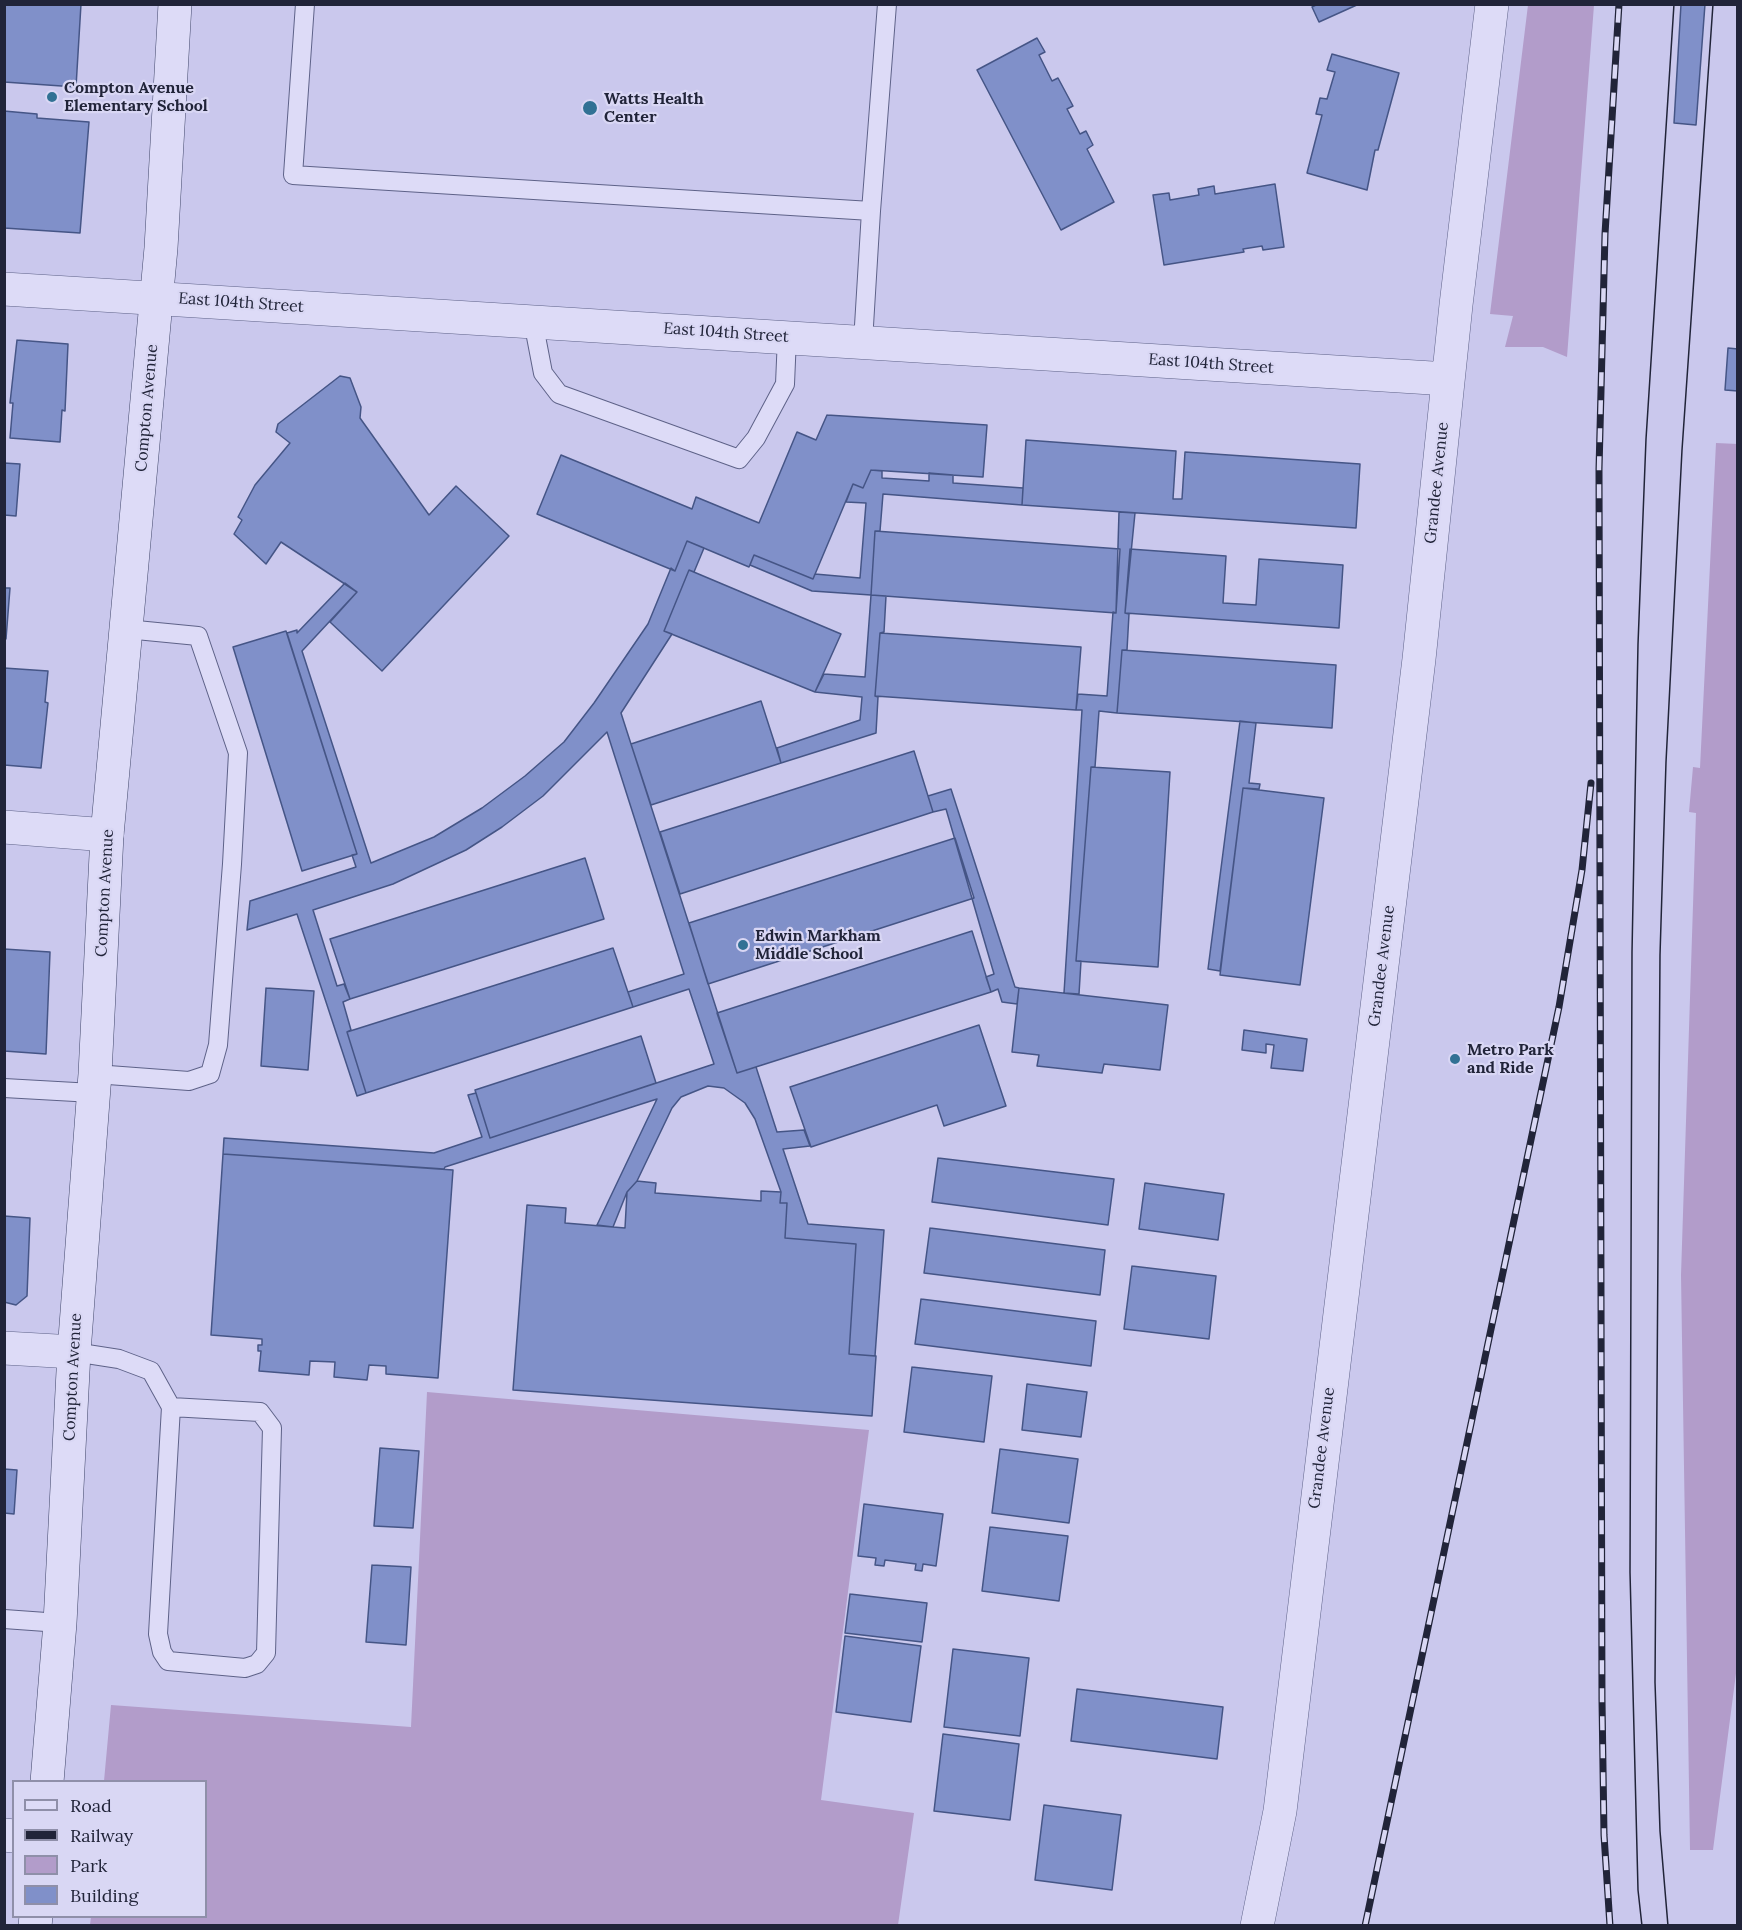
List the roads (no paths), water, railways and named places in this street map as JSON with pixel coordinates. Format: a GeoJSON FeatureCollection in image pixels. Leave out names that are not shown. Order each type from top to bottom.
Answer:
{"type":"FeatureCollection","features":[{"type":"Feature","properties":{"kind":"street","name":"Compton Avenue"},"geometry":{"type":"LineString","coordinates":[[47,1780],[60,1623],[74,1353],[94,1084],[107,835],[156,298],[175,4]]}},
{"type":"Feature","properties":{"kind":"street","name":"Grandee Avenue"},"geometry":{"type":"LineString","coordinates":[[1257,1926],[1280,1811],[1418,670],[1448,379],[1492,4]]}},
{"type":"Feature","properties":{"kind":"street","name":"East 104th Street"},"geometry":{"type":"LineString","coordinates":[[4,289],[1448,379]]}},
{"type":"Feature","properties":{"kind":"street"},"geometry":{"type":"LineString","coordinates":[[4,827],[107,835]]}},
{"type":"Feature","properties":{"kind":"street"},"geometry":{"type":"LineString","coordinates":[[4,1348],[74,1353]]}},
{"type":"Feature","properties":{"kind":"lane"},"geometry":{"type":"LineString","coordinates":[[305,4],[293,175],[871,211]]}},
{"type":"Feature","properties":{"kind":"lane"},"geometry":{"type":"LineString","coordinates":[[863,342],[887,4]]}},
{"type":"Feature","properties":{"kind":"lane"},"geometry":{"type":"LineString","coordinates":[[533,321],[543,374],[559,394],[739,459],[756,438],[785,384],[787,337]]}},
{"type":"Feature","properties":{"kind":"lane"},"geometry":{"type":"LineString","coordinates":[[4,1088],[189,1081],[210,1074],[218,1045],[238,753],[198,636],[126,629]]}},
{"type":"Feature","properties":{"kind":"lane"},"geometry":{"type":"LineString","coordinates":[[74,1353],[118,1359],[151,1371],[171,1407],[158,1634],[162,1653],[168,1661],[245,1668],[257,1664],[266,1653],[272,1428],[260,1412],[171,1407]]}},
{"type":"Feature","properties":{"kind":"lane"},"geometry":{"type":"LineString","coordinates":[[4,1619],[60,1623]]}},
{"type":"Feature","properties":{"kind":"tram line"},"geometry":{"type":"LineString","coordinates":[[1642,1926],[1638,1890],[1630,1572],[1632,952],[1638,644],[1646,439],[1674,4]]}},
{"type":"Feature","properties":{"kind":"tram line"},"geometry":{"type":"LineString","coordinates":[[1668,1926],[1660,1831],[1655,1682],[1660,955],[1666,762],[1682,450],[1713,4]]}},
{"type":"Feature","properties":{"kind":"railway"},"geometry":{"type":"LineString","coordinates":[[1610,1926],[1604,1835],[1602,1700],[1599,469],[1605,234],[1619,4]]}},
{"type":"Feature","properties":{"kind":"railway"},"geometry":{"type":"LineString","coordinates":[[1365,1926],[1559,1007],[1582,870],[1591,783]]}},
{"type":"Feature","properties":{"kind":"place","name":"Compton Avenue Elementary School"},"geometry":{"type":"Point","coordinates":[52,97]}},
{"type":"Feature","properties":{"kind":"place","name":"Watts Health Center"},"geometry":{"type":"Point","coordinates":[590,108]}},
{"type":"Feature","properties":{"kind":"place","name":"Edwin Markham Middle School"},"geometry":{"type":"Point","coordinates":[743,945]}},
{"type":"Feature","properties":{"kind":"place","name":"Metro Park and Ride"},"geometry":{"type":"Point","coordinates":[1455,1059]}}]}
